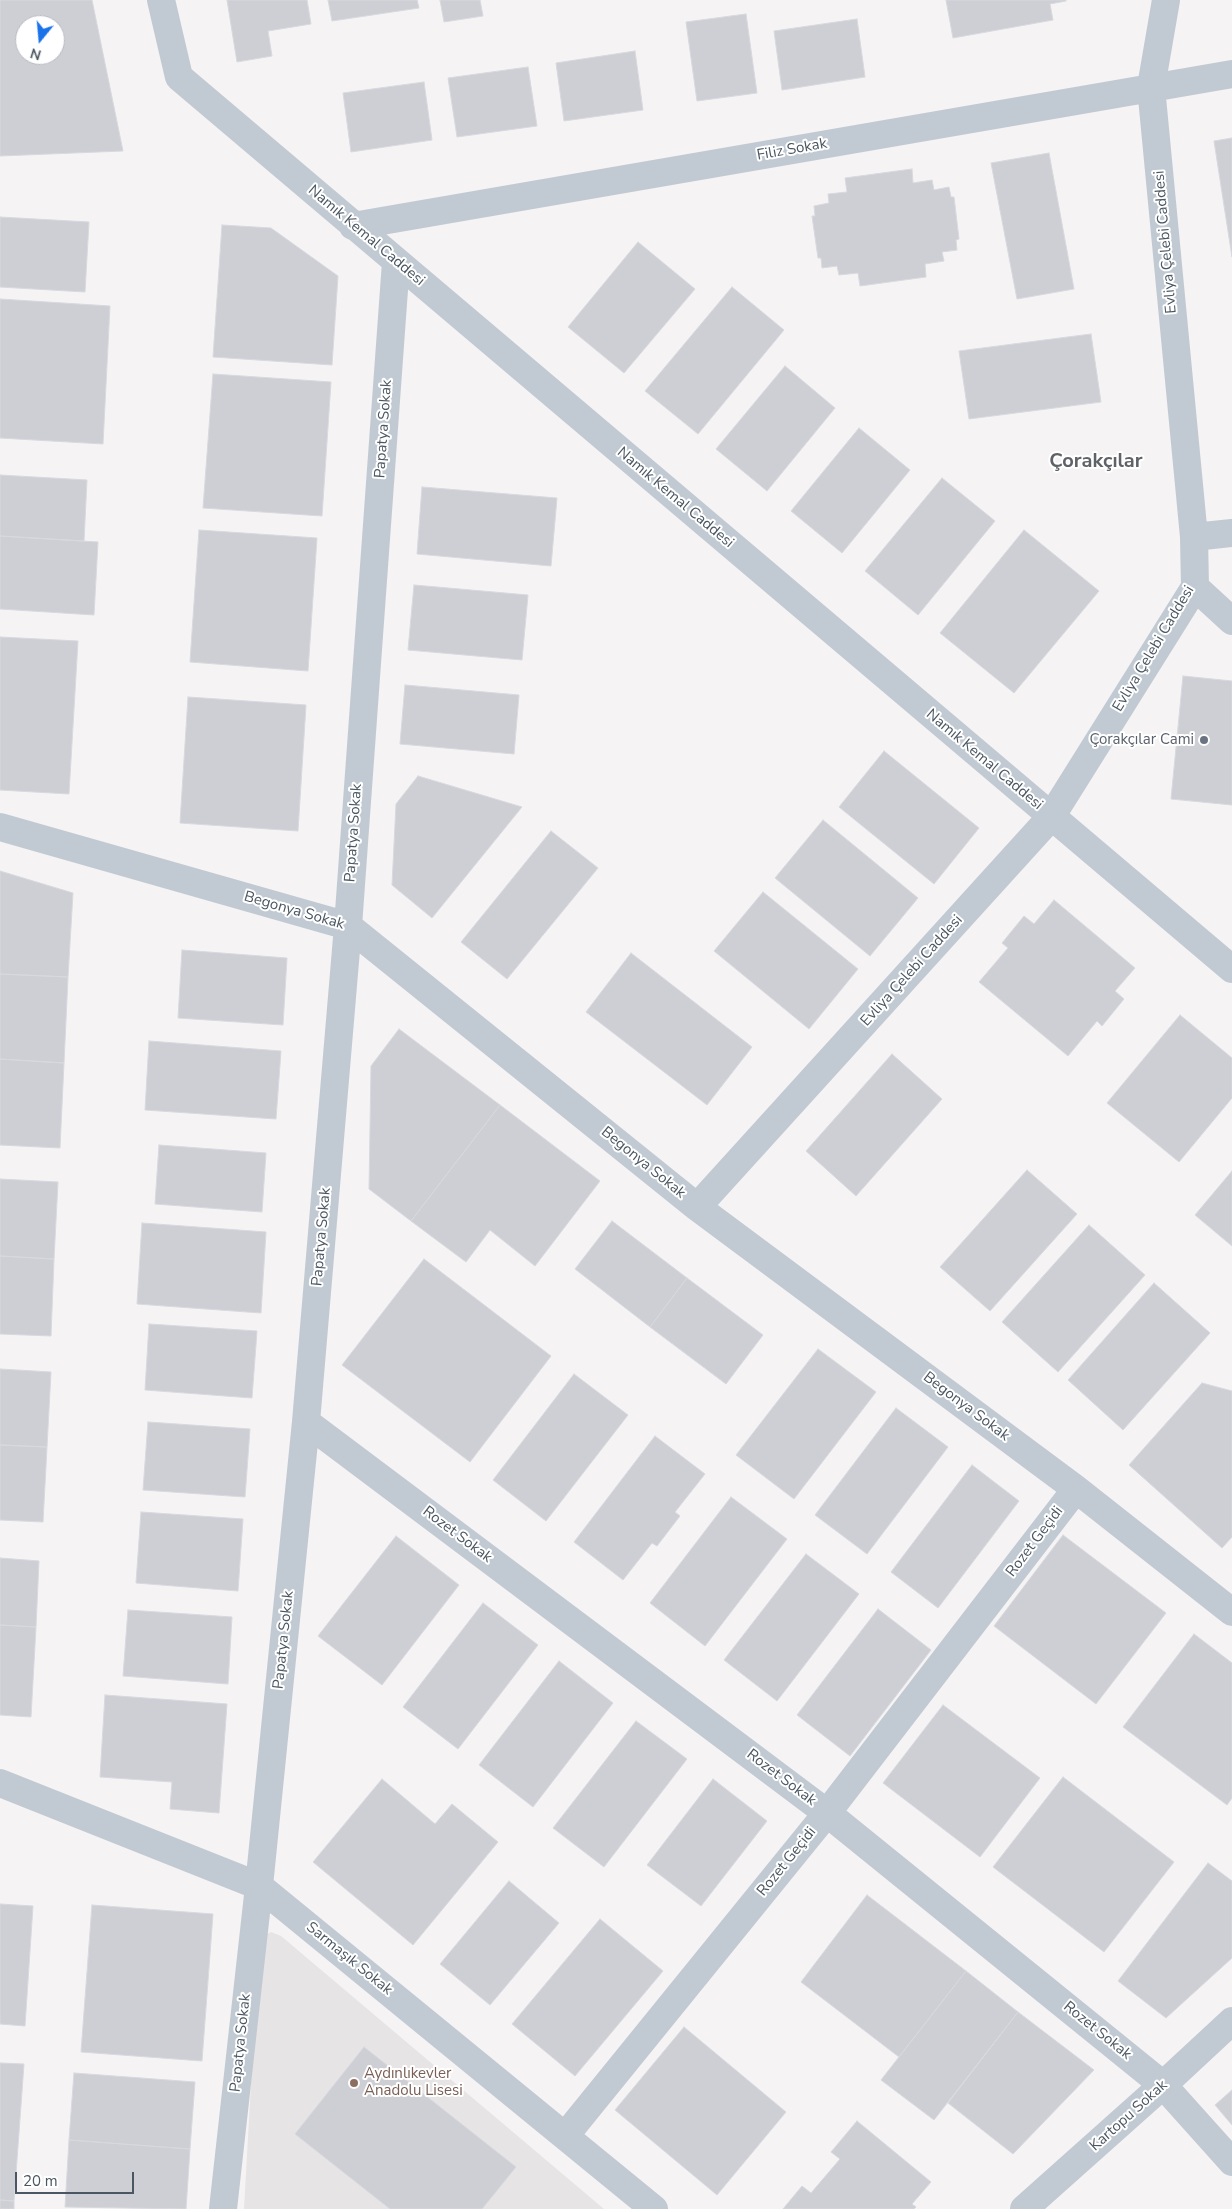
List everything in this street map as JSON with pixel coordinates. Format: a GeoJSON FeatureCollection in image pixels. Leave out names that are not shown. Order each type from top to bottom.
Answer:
{"type":"FeatureCollection","features":[{"type":"Feature","properties":{"kind":"street","name":"Namık Kemal Caddesi"},"geometry":{"type":"LineString","coordinates":[[161,0],[179,77],[1051,818],[1232,969]]}},
{"type":"Feature","properties":{"kind":"street","name":"Evliya Çelebi Caddesi"},"geometry":{"type":"LineString","coordinates":[[697,1207],[1051,818],[1195,587],[1194,537],[1151,87],[1166,0]]}},
{"type":"Feature","properties":{"kind":"street","name":"Filiz Sokak"},"geometry":{"type":"LineString","coordinates":[[353,226],[1232,74]]}},
{"type":"Feature","properties":{"kind":"street","name":"Papatya Sokak"},"geometry":{"type":"LineString","coordinates":[[223,2209],[259,1886],[306,1422],[348,926],[396,262]]}},
{"type":"Feature","properties":{"kind":"street"},"geometry":{"type":"LineString","coordinates":[[1194,537],[1232,533]]}},
{"type":"Feature","properties":{"kind":"street"},"geometry":{"type":"LineString","coordinates":[[1195,587],[1232,622]]}},
{"type":"Feature","properties":{"kind":"street","name":"Begonya Sokak"},"geometry":{"type":"LineString","coordinates":[[0,828],[348,926],[697,1207],[1076,1488],[1232,1612]]}},
{"type":"Feature","properties":{"kind":"street","name":"Rozet Sokak"},"geometry":{"type":"LineString","coordinates":[[306,1422],[827,1813],[1163,2085],[1232,2162]]}},
{"type":"Feature","properties":{"kind":"street","name":"Rozet Geçidi"},"geometry":{"type":"LineString","coordinates":[[565,2136],[827,1813],[1076,1488]]}},
{"type":"Feature","properties":{"kind":"street","name":"Sarmaşık Sokak"},"geometry":{"type":"LineString","coordinates":[[0,1783],[259,1886],[654,2209]]}},
{"type":"Feature","properties":{"kind":"street","name":"Kartopu Sokak"},"geometry":{"type":"LineString","coordinates":[[1024,2209],[1232,2021]]}},
{"type":"Feature","properties":{"kind":"shaded area","name":"Aydınlıkevler Anadolu Lisesi"},"geometry":{"type":"Polygon","coordinates":[[[271,1932],[281,1936],[604,2209],[244,2209],[258,1958],[263,1936],[271,1932]]]}},
{"type":"Feature","properties":{"kind":"building"},"geometry":{"type":"Polygon","coordinates":[[[0,0],[92,0],[123,151],[0,156],[0,0]]]}},
{"type":"Feature","properties":{"kind":"building"},"geometry":{"type":"Polygon","coordinates":[[[227,0],[307,0],[311,24],[268,31],[272,56],[237,62],[227,0]]]}},
{"type":"Feature","properties":{"kind":"building"},"geometry":{"type":"Polygon","coordinates":[[[328,0],[417,0],[419,8],[332,21],[328,0]]]}},
{"type":"Feature","properties":{"kind":"building"},"geometry":{"type":"Polygon","coordinates":[[[440,0],[480,0],[483,16],[444,22],[440,0]]]}},
{"type":"Feature","properties":{"kind":"building"},"geometry":{"type":"Polygon","coordinates":[[[946,0],[1066,1],[1050,4],[1053,20],[953,38],[946,0]]]}},
{"type":"Feature","properties":{"kind":"building"},"geometry":{"type":"Polygon","coordinates":[[[746,14],[757,93],[697,101],[686,22],[746,14]]]}},
{"type":"Feature","properties":{"kind":"building"},"geometry":{"type":"Polygon","coordinates":[[[857,19],[865,77],[782,90],[774,31],[857,19]]]}},
{"type":"Feature","properties":{"kind":"building"},"geometry":{"type":"Polygon","coordinates":[[[635,51],[643,110],[564,121],[556,63],[635,51]]]}},
{"type":"Feature","properties":{"kind":"building"},"geometry":{"type":"Polygon","coordinates":[[[528,67],[537,126],[457,137],[448,78],[528,67]]]}},
{"type":"Feature","properties":{"kind":"building"},"geometry":{"type":"Polygon","coordinates":[[[424,82],[432,140],[351,152],[343,93],[424,82]]]}},
{"type":"Feature","properties":{"kind":"building"},"geometry":{"type":"Polygon","coordinates":[[[1232,138],[1232,257],[1214,141],[1232,138]]]}},
{"type":"Feature","properties":{"kind":"building"},"geometry":{"type":"Polygon","coordinates":[[[1049,153],[1074,289],[1017,299],[991,163],[1049,153]]]}},
{"type":"Feature","properties":{"kind":"building"},"geometry":{"type":"Polygon","coordinates":[[[912,169],[913,183],[932,180],[934,190],[949,187],[951,197],[954,197],[959,239],[956,240],[957,250],[942,252],[944,261],[925,264],[926,277],[860,286],[858,273],[839,275],[837,266],[822,268],[821,258],[818,258],[812,216],[815,216],[814,206],[829,203],[828,194],[847,192],[845,178],[912,169]]]}},
{"type":"Feature","properties":{"kind":"building"},"geometry":{"type":"Polygon","coordinates":[[[0,217],[89,222],[85,292],[0,287],[0,217]]]}},
{"type":"Feature","properties":{"kind":"building"},"geometry":{"type":"Polygon","coordinates":[[[222,225],[271,228],[338,276],[332,365],[213,357],[222,225]]]}},
{"type":"Feature","properties":{"kind":"building"},"geometry":{"type":"Polygon","coordinates":[[[638,242],[695,289],[624,373],[568,327],[638,242]]]}},
{"type":"Feature","properties":{"kind":"building"},"geometry":{"type":"Polygon","coordinates":[[[732,287],[784,330],[698,434],[645,391],[732,287]]]}},
{"type":"Feature","properties":{"kind":"building"},"geometry":{"type":"Polygon","coordinates":[[[0,299],[110,306],[103,444],[0,438],[0,299]]]}},
{"type":"Feature","properties":{"kind":"building"},"geometry":{"type":"Polygon","coordinates":[[[1091,334],[1101,402],[969,419],[959,351],[1091,334]]]}},
{"type":"Feature","properties":{"kind":"building"},"geometry":{"type":"Polygon","coordinates":[[[785,366],[835,408],[767,491],[716,449],[785,366]]]}},
{"type":"Feature","properties":{"kind":"building"},"geometry":{"type":"Polygon","coordinates":[[[213,374],[331,382],[322,516],[203,508],[213,374]]]}},
{"type":"Feature","properties":{"kind":"building"},"geometry":{"type":"Polygon","coordinates":[[[859,428],[910,470],[842,553],[791,511],[859,428]]]}},
{"type":"Feature","properties":{"kind":"building"},"geometry":{"type":"Polygon","coordinates":[[[0,475],[87,480],[84,541],[0,536],[0,475]]]}},
{"type":"Feature","properties":{"kind":"building"},"geometry":{"type":"Polygon","coordinates":[[[942,478],[995,521],[918,615],[865,571],[942,478]]]}},
{"type":"Feature","properties":{"kind":"building"},"geometry":{"type":"Polygon","coordinates":[[[422,487],[557,498],[551,566],[417,554],[422,487]]]}},
{"type":"Feature","properties":{"kind":"building"},"geometry":{"type":"Polygon","coordinates":[[[199,530],[317,538],[308,671],[190,662],[199,530]]]}},
{"type":"Feature","properties":{"kind":"building"},"geometry":{"type":"Polygon","coordinates":[[[1024,530],[1099,591],[1014,693],[940,633],[1024,530]]]}},
{"type":"Feature","properties":{"kind":"building"},"geometry":{"type":"Polygon","coordinates":[[[0,536],[98,542],[94,615],[0,609],[0,536]]]}},
{"type":"Feature","properties":{"kind":"building"},"geometry":{"type":"Polygon","coordinates":[[[414,585],[528,595],[522,660],[408,650],[414,585]]]}},
{"type":"Feature","properties":{"kind":"building"},"geometry":{"type":"Polygon","coordinates":[[[0,637],[78,641],[69,794],[0,790],[0,637]]]}},
{"type":"Feature","properties":{"kind":"building","name":"Çorakçılar Cami"},"geometry":{"type":"Polygon","coordinates":[[[1183,676],[1232,681],[1232,805],[1171,799],[1183,676]]]}},
{"type":"Feature","properties":{"kind":"building"},"geometry":{"type":"Polygon","coordinates":[[[405,685],[519,695],[514,754],[400,744],[405,685]]]}},
{"type":"Feature","properties":{"kind":"building"},"geometry":{"type":"Polygon","coordinates":[[[188,697],[306,705],[298,831],[180,823],[188,697]]]}},
{"type":"Feature","properties":{"kind":"building"},"geometry":{"type":"Polygon","coordinates":[[[884,751],[979,828],[934,884],[839,807],[884,751]]]}},
{"type":"Feature","properties":{"kind":"building"},"geometry":{"type":"Polygon","coordinates":[[[418,776],[522,807],[432,918],[392,885],[396,804],[418,776]]]}},
{"type":"Feature","properties":{"kind":"building"},"geometry":{"type":"Polygon","coordinates":[[[823,820],[918,898],[870,956],[775,878],[823,820]]]}},
{"type":"Feature","properties":{"kind":"building"},"geometry":{"type":"Polygon","coordinates":[[[551,831],[598,868],[507,979],[461,942],[551,831]]]}},
{"type":"Feature","properties":{"kind":"building"},"geometry":{"type":"Polygon","coordinates":[[[0,871],[73,893],[68,977],[0,974],[0,871]]]}},
{"type":"Feature","properties":{"kind":"building"},"geometry":{"type":"Polygon","coordinates":[[[763,892],[858,969],[809,1029],[714,951],[763,892]]]}},
{"type":"Feature","properties":{"kind":"building"},"geometry":{"type":"Polygon","coordinates":[[[1054,900],[1135,968],[1115,991],[1124,999],[1102,1026],[1097,1021],[1068,1056],[979,982],[1008,948],[1002,943],[1024,916],[1034,924],[1054,900]]]}},
{"type":"Feature","properties":{"kind":"building"},"geometry":{"type":"Polygon","coordinates":[[[182,950],[287,958],[283,1025],[178,1018],[182,950]]]}},
{"type":"Feature","properties":{"kind":"building"},"geometry":{"type":"Polygon","coordinates":[[[631,953],[752,1047],[707,1105],[586,1012],[631,953]]]}},
{"type":"Feature","properties":{"kind":"building"},"geometry":{"type":"Polygon","coordinates":[[[0,974],[68,977],[64,1063],[0,1059],[0,974]]]}},
{"type":"Feature","properties":{"kind":"building"},"geometry":{"type":"Polygon","coordinates":[[[1180,1015],[1232,1058],[1232,1098],[1179,1162],[1107,1103],[1180,1015]]]}},
{"type":"Feature","properties":{"kind":"building"},"geometry":{"type":"Polygon","coordinates":[[[399,1029],[500,1105],[411,1221],[369,1189],[371,1066],[399,1029]]]}},
{"type":"Feature","properties":{"kind":"building"},"geometry":{"type":"Polygon","coordinates":[[[149,1041],[281,1051],[276,1119],[145,1110],[149,1041]]]}},
{"type":"Feature","properties":{"kind":"building"},"geometry":{"type":"Polygon","coordinates":[[[892,1054],[942,1099],[856,1196],[806,1151],[892,1054]]]}},
{"type":"Feature","properties":{"kind":"building"},"geometry":{"type":"Polygon","coordinates":[[[0,1059],[64,1063],[60,1148],[0,1145],[0,1059]]]}},
{"type":"Feature","properties":{"kind":"building"},"geometry":{"type":"Polygon","coordinates":[[[500,1105],[600,1181],[535,1266],[490,1230],[466,1262],[411,1221],[500,1105]]]}},
{"type":"Feature","properties":{"kind":"building"},"geometry":{"type":"Polygon","coordinates":[[[159,1145],[266,1153],[262,1212],[155,1204],[159,1145]]]}},
{"type":"Feature","properties":{"kind":"building"},"geometry":{"type":"Polygon","coordinates":[[[1027,1170],[1077,1214],[990,1311],[940,1267],[1027,1170]]]}},
{"type":"Feature","properties":{"kind":"building"},"geometry":{"type":"Polygon","coordinates":[[[1232,1171],[1232,1246],[1195,1215],[1232,1171]]]}},
{"type":"Feature","properties":{"kind":"building"},"geometry":{"type":"Polygon","coordinates":[[[0,1179],[58,1182],[54,1259],[0,1256],[0,1179]]]}},
{"type":"Feature","properties":{"kind":"building"},"geometry":{"type":"Polygon","coordinates":[[[612,1221],[687,1278],[650,1327],[575,1269],[612,1221]]]}},
{"type":"Feature","properties":{"kind":"building"},"geometry":{"type":"Polygon","coordinates":[[[142,1223],[266,1232],[261,1313],[137,1304],[142,1223]]]}},
{"type":"Feature","properties":{"kind":"building"},"geometry":{"type":"Polygon","coordinates":[[[1089,1225],[1145,1275],[1058,1372],[1002,1322],[1089,1225]]]}},
{"type":"Feature","properties":{"kind":"building"},"geometry":{"type":"Polygon","coordinates":[[[0,1256],[54,1259],[51,1336],[0,1334],[0,1256]]]}},
{"type":"Feature","properties":{"kind":"building"},"geometry":{"type":"Polygon","coordinates":[[[424,1259],[551,1356],[470,1462],[342,1365],[424,1259]]]}},
{"type":"Feature","properties":{"kind":"building"},"geometry":{"type":"Polygon","coordinates":[[[687,1278],[763,1335],[726,1384],[650,1327],[687,1278]]]}},
{"type":"Feature","properties":{"kind":"building"},"geometry":{"type":"Polygon","coordinates":[[[1154,1283],[1210,1333],[1123,1430],[1068,1380],[1154,1283]]]}},
{"type":"Feature","properties":{"kind":"building"},"geometry":{"type":"Polygon","coordinates":[[[149,1324],[257,1331],[252,1398],[145,1390],[149,1324]]]}},
{"type":"Feature","properties":{"kind":"building"},"geometry":{"type":"Polygon","coordinates":[[[818,1349],[876,1392],[794,1499],[736,1455],[818,1349]]]}},
{"type":"Feature","properties":{"kind":"building"},"geometry":{"type":"Polygon","coordinates":[[[0,1369],[51,1372],[47,1447],[0,1445],[0,1369]]]}},
{"type":"Feature","properties":{"kind":"building"},"geometry":{"type":"Polygon","coordinates":[[[574,1374],[628,1415],[546,1521],[493,1480],[574,1374]]]}},
{"type":"Feature","properties":{"kind":"building"},"geometry":{"type":"Polygon","coordinates":[[[1202,1383],[1232,1391],[1232,1537],[1222,1548],[1129,1465],[1202,1383]]]}},
{"type":"Feature","properties":{"kind":"building"},"geometry":{"type":"Polygon","coordinates":[[[896,1408],[948,1447],[867,1554],[815,1515],[896,1408]]]}},
{"type":"Feature","properties":{"kind":"building"},"geometry":{"type":"Polygon","coordinates":[[[148,1422],[250,1429],[245,1497],[143,1490],[148,1422]]]}},
{"type":"Feature","properties":{"kind":"building"},"geometry":{"type":"Polygon","coordinates":[[[655,1436],[705,1474],[675,1512],[680,1516],[657,1546],[652,1543],[623,1580],[574,1542],[655,1436]]]}},
{"type":"Feature","properties":{"kind":"building"},"geometry":{"type":"Polygon","coordinates":[[[0,1445],[47,1447],[43,1522],[0,1520],[0,1445]]]}},
{"type":"Feature","properties":{"kind":"building"},"geometry":{"type":"Polygon","coordinates":[[[972,1465],[1019,1501],[938,1608],[891,1572],[972,1465]]]}},
{"type":"Feature","properties":{"kind":"building"},"geometry":{"type":"Polygon","coordinates":[[[731,1497],[787,1539],[705,1646],[650,1603],[731,1497]]]}},
{"type":"Feature","properties":{"kind":"building"},"geometry":{"type":"Polygon","coordinates":[[[141,1512],[243,1519],[238,1591],[136,1583],[141,1512]]]}},
{"type":"Feature","properties":{"kind":"building"},"geometry":{"type":"Polygon","coordinates":[[[1063,1535],[1166,1613],[1096,1704],[994,1626],[1063,1535]]]}},
{"type":"Feature","properties":{"kind":"building"},"geometry":{"type":"Polygon","coordinates":[[[396,1536],[459,1585],[382,1685],[318,1636],[396,1536]]]}},
{"type":"Feature","properties":{"kind":"building"},"geometry":{"type":"Polygon","coordinates":[[[806,1554],[859,1594],[777,1701],[724,1660],[806,1554]]]}},
{"type":"Feature","properties":{"kind":"building"},"geometry":{"type":"Polygon","coordinates":[[[0,1558],[39,1561],[36,1627],[0,1625],[0,1558]]]}},
{"type":"Feature","properties":{"kind":"building"},"geometry":{"type":"Polygon","coordinates":[[[483,1603],[538,1645],[458,1749],[403,1707],[483,1603]]]}},
{"type":"Feature","properties":{"kind":"building"},"geometry":{"type":"Polygon","coordinates":[[[878,1609],[931,1650],[850,1756],[797,1715],[878,1609]]]}},
{"type":"Feature","properties":{"kind":"building"},"geometry":{"type":"Polygon","coordinates":[[[128,1610],[232,1617],[228,1684],[123,1676],[128,1610]]]}},
{"type":"Feature","properties":{"kind":"building"},"geometry":{"type":"Polygon","coordinates":[[[0,1625],[36,1627],[31,1717],[0,1715],[0,1625]]]}},
{"type":"Feature","properties":{"kind":"building"},"geometry":{"type":"Polygon","coordinates":[[[1194,1634],[1232,1663],[1232,1798],[1227,1805],[1123,1727],[1194,1634]]]}},
{"type":"Feature","properties":{"kind":"building"},"geometry":{"type":"Polygon","coordinates":[[[559,1661],[613,1703],[533,1807],[479,1765],[559,1661]]]}},
{"type":"Feature","properties":{"kind":"building"},"geometry":{"type":"Polygon","coordinates":[[[105,1695],[227,1704],[219,1813],[170,1809],[172,1782],[100,1777],[105,1695]]]}},
{"type":"Feature","properties":{"kind":"building"},"geometry":{"type":"Polygon","coordinates":[[[943,1705],[1040,1778],[980,1857],[883,1783],[943,1705]]]}},
{"type":"Feature","properties":{"kind":"building"},"geometry":{"type":"Polygon","coordinates":[[[636,1721],[687,1759],[604,1867],[553,1828],[636,1721]]]}},
{"type":"Feature","properties":{"kind":"building"},"geometry":{"type":"Polygon","coordinates":[[[1063,1777],[1174,1862],[1104,1952],[993,1867],[1063,1777]]]}},
{"type":"Feature","properties":{"kind":"building"},"geometry":{"type":"Polygon","coordinates":[[[382,1779],[435,1824],[452,1804],[498,1842],[413,1945],[313,1862],[382,1779]]]}},
{"type":"Feature","properties":{"kind":"building"},"geometry":{"type":"Polygon","coordinates":[[[713,1779],[767,1821],[701,1906],[647,1865],[713,1779]]]}},
{"type":"Feature","properties":{"kind":"building"},"geometry":{"type":"Polygon","coordinates":[[[1208,1863],[1232,1881],[1232,1958],[1166,2018],[1118,1981],[1208,1863]]]}},
{"type":"Feature","properties":{"kind":"building"},"geometry":{"type":"Polygon","coordinates":[[[509,1881],[559,1923],[490,2005],[440,1964],[509,1881]]]}},
{"type":"Feature","properties":{"kind":"building"},"geometry":{"type":"Polygon","coordinates":[[[867,1895],[966,1971],[899,2057],[801,1982],[867,1895]]]}},
{"type":"Feature","properties":{"kind":"building"},"geometry":{"type":"Polygon","coordinates":[[[0,1904],[33,1906],[25,2026],[0,2024],[0,1904]]]}},
{"type":"Feature","properties":{"kind":"building"},"geometry":{"type":"Polygon","coordinates":[[[92,1905],[213,1914],[202,2061],[81,2052],[92,1905]]]}},
{"type":"Feature","properties":{"kind":"building"},"geometry":{"type":"Polygon","coordinates":[[[600,1919],[663,1971],[575,2076],[512,2024],[600,1919]]]}},
{"type":"Feature","properties":{"kind":"building"},"geometry":{"type":"Polygon","coordinates":[[[966,1971],[1018,2012],[934,2120],[881,2080],[966,1971]]]}},
{"type":"Feature","properties":{"kind":"building"},"geometry":{"type":"Polygon","coordinates":[[[1018,2012],[1094,2070],[1013,2154],[948,2103],[1018,2012]]]}},
{"type":"Feature","properties":{"kind":"building"},"geometry":{"type":"Polygon","coordinates":[[[684,2027],[786,2112],[717,2195],[615,2110],[684,2027]]]}},
{"type":"Feature","properties":{"kind":"building"},"geometry":{"type":"Polygon","coordinates":[[[364,2047],[516,2167],[482,2209],[390,2209],[295,2134],[364,2047]]]}},
{"type":"Feature","properties":{"kind":"building"},"geometry":{"type":"Polygon","coordinates":[[[0,2063],[24,2064],[14,2201],[0,2200],[0,2063]]]}},
{"type":"Feature","properties":{"kind":"building"},"geometry":{"type":"Polygon","coordinates":[[[74,2073],[195,2082],[190,2149],[69,2140],[74,2073]]]}},
{"type":"Feature","properties":{"kind":"building"},"geometry":{"type":"Polygon","coordinates":[[[1232,2090],[1232,2125],[1215,2105],[1232,2090]]]}},
{"type":"Feature","properties":{"kind":"building"},"geometry":{"type":"Polygon","coordinates":[[[857,2121],[931,2182],[912,2204],[916,2207],[914,2209],[783,2209],[802,2186],[811,2193],[840,2159],[831,2152],[857,2121]]]}},
{"type":"Feature","properties":{"kind":"building"},"geometry":{"type":"Polygon","coordinates":[[[69,2140],[190,2149],[186,2209],[65,2207],[69,2140]]]}},
{"type":"Feature","properties":{"kind":"building"},"geometry":{"type":"Polygon","coordinates":[[[0,2200],[14,2201],[14,2209],[0,2209],[0,2200]]]}},
{"type":"Feature","properties":{"kind":"place","name":"Çorakçılar Cami"},"geometry":{"type":"Point","coordinates":[1204,740]}},
{"type":"Feature","properties":{"kind":"place","name":"Aydınlıkevler Anadolu Lisesi"},"geometry":{"type":"Point","coordinates":[354,2083]}},
{"type":"Feature","properties":{"kind":"district","name":"Çorakçılar"},"geometry":{"type":"Point","coordinates":[1096,462]}}]}
